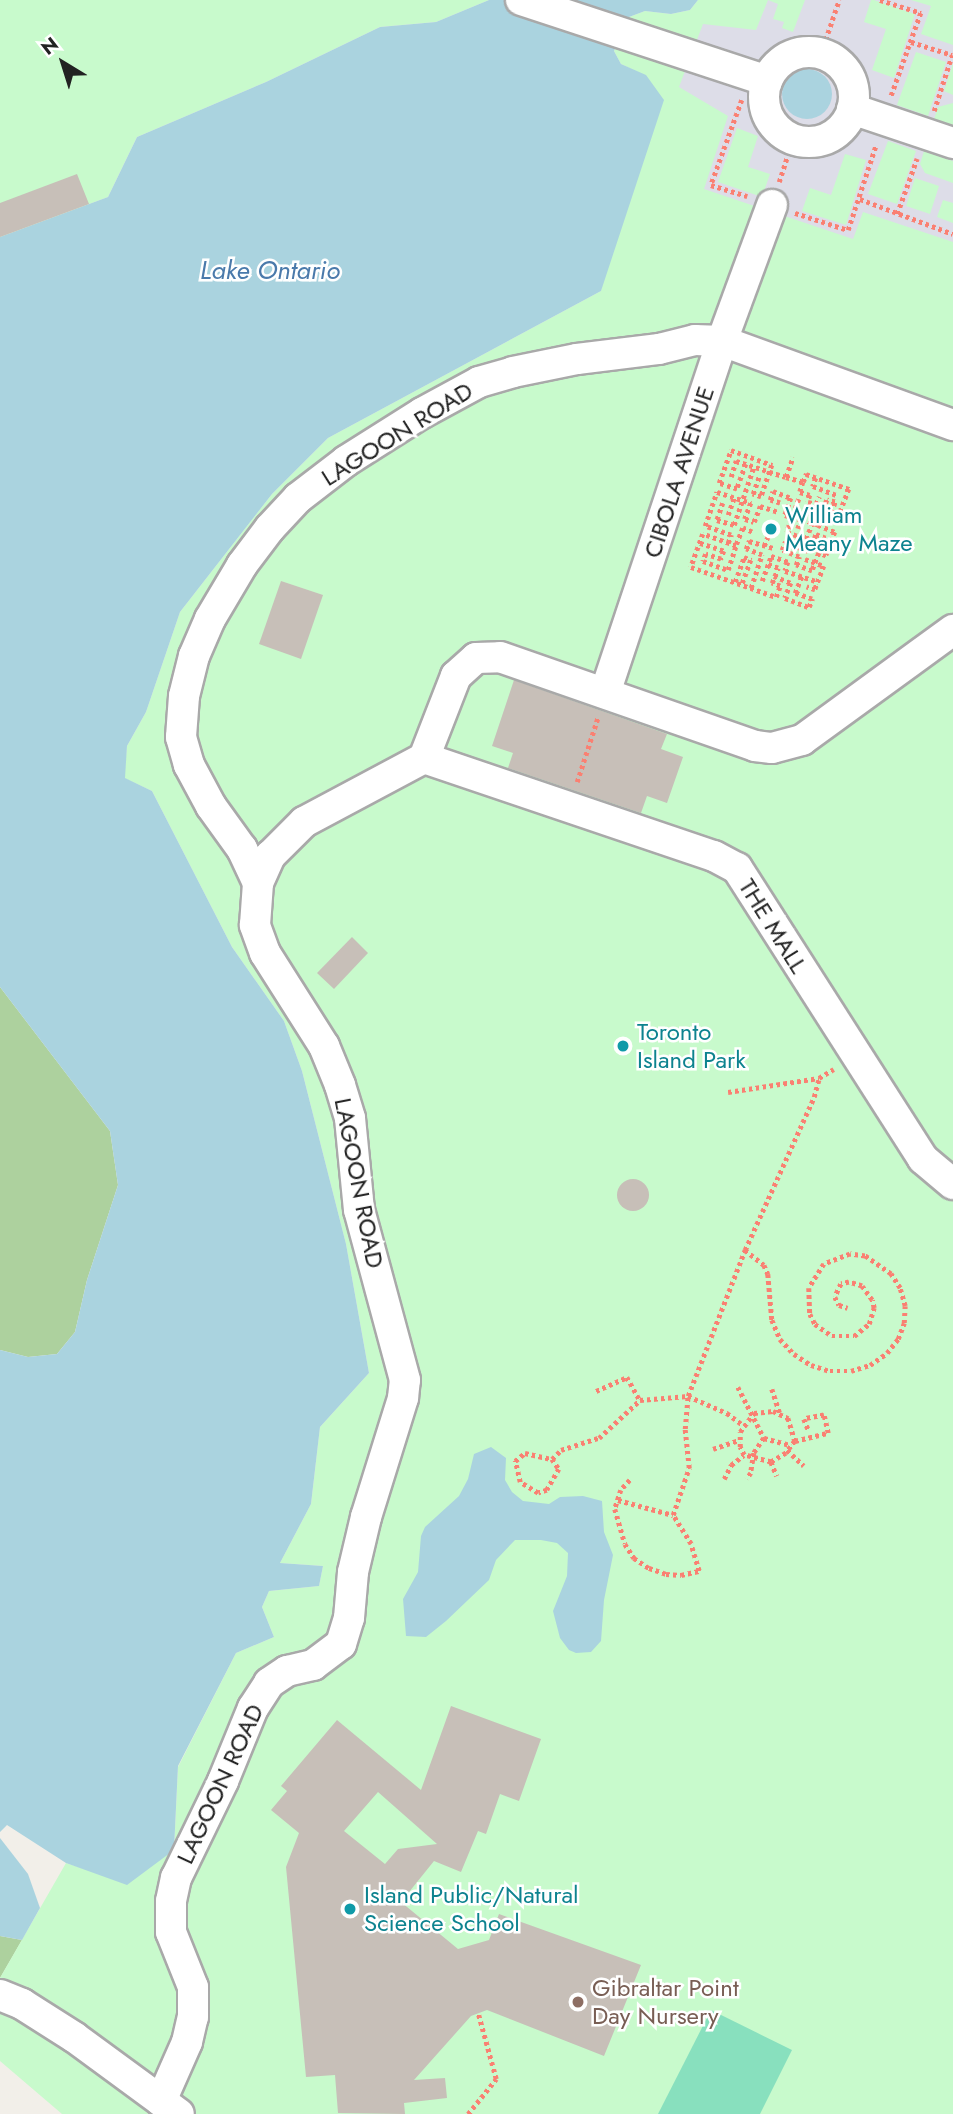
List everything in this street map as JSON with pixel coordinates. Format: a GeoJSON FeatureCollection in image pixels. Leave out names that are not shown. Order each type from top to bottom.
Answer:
{"type":"FeatureCollection","features":[{"type":"Feature","properties":{"kind":"street"},"geometry":{"type":"LineString","coordinates":[[521,0],[758,78]]}},
{"type":"Feature","properties":{"kind":"street"},"geometry":{"type":"LineString","coordinates":[[808,52],[821,53],[845,69],[854,95],[852,110],[846,123],[822,140],[793,139],[781,132],[768,116],[758,78],[783,60],[808,52]]}},
{"type":"Feature","properties":{"kind":"street"},"geometry":{"type":"LineString","coordinates":[[852,110],[953,143]]}},
{"type":"Feature","properties":{"kind":"street","name":"CIBOLA AVENUE"},"geometry":{"type":"LineString","coordinates":[[606,693],[722,341],[772,205]]}},
{"type":"Feature","properties":{"kind":"street","name":"LAGOON ROAD"},"geometry":{"type":"LineString","coordinates":[[170,2107],[193,2017],[193,1987],[172,1932],[171,1901],[176,1878],[223,1781],[253,1708],[269,1683],[287,1671],[313,1665],[341,1644],[349,1618],[353,1572],[366,1517],[404,1389],[403,1365],[391,1338],[359,1210],[350,1118],[324,1046],[268,960],[259,940],[255,920],[258,883],[242,849],[211,806],[189,765],[181,737],[184,696],[194,656],[223,597],[270,528],[298,498],[346,461],[479,382],[577,359],[659,349],[695,340],[722,341],[953,425]]}},
{"type":"Feature","properties":{"kind":"street"},"geometry":{"type":"LineString","coordinates":[[258,883],[270,856],[304,822],[424,758],[456,676],[477,658],[498,656],[755,746],[782,747],[806,737],[953,630]]}},
{"type":"Feature","properties":{"kind":"street","name":"THE MALL"},"geometry":{"type":"LineString","coordinates":[[424,758],[714,856],[737,868],[923,1159],[953,1184]]}},
{"type":"Feature","properties":{"kind":"street"},"geometry":{"type":"LineString","coordinates":[[0,1995],[22,2004],[63,2031],[170,2107]]}},
{"type":"Feature","properties":{"kind":"path"},"geometry":{"type":"LineString","coordinates":[[821,53],[839,0]]}},
{"type":"Feature","properties":{"kind":"path"},"geometry":{"type":"LineString","coordinates":[[758,78],[711,184],[848,230],[921,13],[880,0]]}},
{"type":"Feature","properties":{"kind":"path"},"geometry":{"type":"LineString","coordinates":[[911,42],[953,56]]}},
{"type":"Feature","properties":{"kind":"path"},"geometry":{"type":"LineString","coordinates":[[772,205],[793,139]]}},
{"type":"Feature","properties":{"kind":"path"},"geometry":{"type":"LineString","coordinates":[[860,199],[953,234]]}},
{"type":"Feature","properties":{"kind":"path"},"geometry":{"type":"LineString","coordinates":[[746,464],[737,489],[719,483],[731,450],[772,464],[761,497],[753,494],[759,478]]}},
{"type":"Feature","properties":{"kind":"path"},"geometry":{"type":"LineString","coordinates":[[786,477],[793,457]]}},
{"type":"Feature","properties":{"kind":"path"},"geometry":{"type":"LineString","coordinates":[[731,477],[737,461],[803,482]]}},
{"type":"Feature","properties":{"kind":"path"},"geometry":{"type":"LineString","coordinates":[[723,503],[717,520],[734,525],[754,467]]}},
{"type":"Feature","properties":{"kind":"path"},"geometry":{"type":"LineString","coordinates":[[799,499],[787,532],[806,540],[821,516],[827,500],[835,502],[829,519],[837,521],[849,489],[806,474],[800,492],[810,495],[807,502],[816,504],[819,497]]}},
{"type":"Feature","properties":{"kind":"path"},"geometry":{"type":"LineString","coordinates":[[816,478],[813,486],[837,495]]}},
{"type":"Feature","properties":{"kind":"path"},"geometry":{"type":"LineString","coordinates":[[779,503],[770,500],[773,491],[792,498],[785,514],[792,517]]}},
{"type":"Feature","properties":{"kind":"path"},"geometry":{"type":"LineString","coordinates":[[728,543],[731,535],[705,526],[717,492],[751,503],[745,519],[754,522],[760,506],[778,512]]}},
{"type":"Feature","properties":{"kind":"path"},"geometry":{"type":"LineString","coordinates":[[728,515],[734,498]]}},
{"type":"Feature","properties":{"kind":"path"},"geometry":{"type":"LineString","coordinates":[[796,508],[821,516]]}},
{"type":"Feature","properties":{"kind":"path"},"geometry":{"type":"LineString","coordinates":[[798,529],[801,519],[835,532],[827,556],[819,553]]}},
{"type":"Feature","properties":{"kind":"path"},"geometry":{"type":"LineString","coordinates":[[700,543],[724,551],[721,559],[706,554],[703,561],[728,570],[743,528],[752,531]]}},
{"type":"Feature","properties":{"kind":"path"},"geometry":{"type":"LineString","coordinates":[[764,546],[771,529]]}},
{"type":"Feature","properties":{"kind":"path"},"geometry":{"type":"LineString","coordinates":[[736,545],[703,534],[691,567],[776,597],[780,586],[772,583],[778,568],[767,564]]}},
{"type":"Feature","properties":{"kind":"path"},"geometry":{"type":"LineString","coordinates":[[821,546],[812,571],[796,565],[799,556],[782,550],[785,542],[810,551],[816,534],[832,540]]}},
{"type":"Feature","properties":{"kind":"path"},"geometry":{"type":"LineString","coordinates":[[751,588],[762,555],[746,549],[749,541],[773,548]]}},
{"type":"Feature","properties":{"kind":"path"},"geometry":{"type":"LineString","coordinates":[[762,581],[771,556],[788,562],[785,570],[818,582]]}},
{"type":"Feature","properties":{"kind":"path"},"geometry":{"type":"LineString","coordinates":[[735,582],[744,557],[751,560],[742,585]]}},
{"type":"Feature","properties":{"kind":"path"},"geometry":{"type":"LineString","coordinates":[[806,559],[824,566],[815,590],[807,587]]}},
{"type":"Feature","properties":{"kind":"path"},"geometry":{"type":"LineString","coordinates":[[775,576],[791,583],[785,598],[809,607],[812,599],[795,593],[802,576]]}},
{"type":"Feature","properties":{"kind":"path"},"geometry":{"type":"LineString","coordinates":[[569,807],[606,693]]}},
{"type":"Feature","properties":{"kind":"path"},"geometry":{"type":"LineString","coordinates":[[728,1092],[819,1078],[855,1055]]}},
{"type":"Feature","properties":{"kind":"path"},"geometry":{"type":"LineString","coordinates":[[673,1515],[689,1468],[685,1429],[688,1396],[745,1250],[814,1097],[819,1078]]}},
{"type":"Feature","properties":{"kind":"path"},"geometry":{"type":"LineString","coordinates":[[745,1250],[764,1265],[770,1284],[772,1320],[780,1339],[794,1354],[811,1365],[831,1371],[851,1371],[870,1365],[887,1353],[898,1339],[904,1323],[905,1306],[900,1289],[891,1274],[865,1256],[836,1256],[819,1269],[809,1288],[810,1314],[815,1324],[832,1336],[854,1336],[864,1330],[873,1317],[874,1308],[868,1292],[849,1282],[841,1284],[835,1297],[839,1305],[848,1308]]}},
{"type":"Feature","properties":{"kind":"path"},"geometry":{"type":"LineString","coordinates":[[596,1391],[627,1377],[640,1400]]}},
{"type":"Feature","properties":{"kind":"path"},"geometry":{"type":"LineString","coordinates":[[738,1387],[754,1413],[764,1438],[747,1479]]}},
{"type":"Feature","properties":{"kind":"path"},"geometry":{"type":"LineString","coordinates":[[772,1389],[779,1413]]}},
{"type":"Feature","properties":{"kind":"path"},"geometry":{"type":"LineString","coordinates":[[552,1459],[561,1450],[599,1438],[640,1400],[688,1396],[719,1409],[743,1425]]}},
{"type":"Feature","properties":{"kind":"path"},"geometry":{"type":"LineString","coordinates":[[804,1466],[791,1445],[788,1418],[779,1413],[754,1413],[743,1425],[739,1440],[744,1455],[753,1460],[771,1462],[791,1445],[828,1433],[824,1415],[804,1419],[808,1429]]}},
{"type":"Feature","properties":{"kind":"path"},"geometry":{"type":"LineString","coordinates":[[764,1438],[791,1445]]}},
{"type":"Feature","properties":{"kind":"path"},"geometry":{"type":"LineString","coordinates":[[713,1449],[739,1440]]}},
{"type":"Feature","properties":{"kind":"path"},"geometry":{"type":"LineString","coordinates":[[525,1453],[552,1459],[559,1469],[547,1490],[538,1493],[520,1482],[516,1474],[518,1455],[525,1453]]}},
{"type":"Feature","properties":{"kind":"path"},"geometry":{"type":"LineString","coordinates":[[724,1479],[731,1465],[744,1455]]}},
{"type":"Feature","properties":{"kind":"path"},"geometry":{"type":"LineString","coordinates":[[771,1462],[777,1476]]}},
{"type":"Feature","properties":{"kind":"path"},"geometry":{"type":"LineString","coordinates":[[618,1500],[673,1515],[691,1544],[699,1571],[681,1576],[666,1574],[649,1568],[635,1558],[625,1544],[615,1509],[618,1500],[630,1480]]}},
{"type":"Feature","properties":{"kind":"path"},"geometry":{"type":"LineString","coordinates":[[468,2114],[496,2079],[478,2013]]}},
{"type":"Feature","properties":{"kind":"green space"},"geometry":{"type":"Polygon","coordinates":[[[0,0],[489,0],[436,22],[380,27],[266,82],[137,137],[108,197],[0,237],[0,0]]]}},
{"type":"Feature","properties":{"kind":"green space","name":"Toronto Island Park"},"geometry":{"type":"Polygon","coordinates":[[[698,0],[953,0],[953,2114],[62,2114],[0,2061],[0,1978],[66,1863],[94,1872],[174,1850],[178,1767],[236,1653],[274,1637],[262,1607],[269,1591],[319,1586],[323,1566],[280,1563],[311,1504],[320,1427],[369,1373],[346,1244],[302,1071],[284,1021],[232,947],[152,791],[124,778],[127,746],[146,712],[180,612],[272,494],[328,438],[601,291],[646,76],[621,64],[614,51],[629,17],[645,11],[671,14],[690,10],[698,0]]]}},
{"type":"Feature","properties":{"kind":"green space"},"geometry":{"type":"Polygon","coordinates":[[[0,987],[110,1131],[118,1185],[87,1280],[75,1332],[57,1354],[28,1357],[0,1350],[0,987]]]}},
{"type":"Feature","properties":{"kind":"green space"},"geometry":{"type":"Polygon","coordinates":[[[0,1936],[22,1940],[0,1978],[0,1936]]]}},
{"type":"Feature","properties":{"kind":"green space"},"geometry":{"type":"Polygon","coordinates":[[[711,2010],[792,2050],[760,2114],[658,2114],[711,2010]]]}},
{"type":"Feature","properties":{"kind":"shaded area"},"geometry":{"type":"Polygon","coordinates":[[[768,0],[778,4],[773,19],[784,22],[782,28],[793,32],[805,0],[871,0],[864,22],[886,29],[872,70],[894,78],[915,14],[874,0],[911,0],[931,6],[921,34],[953,45],[953,63],[944,91],[953,95],[953,103],[938,107],[934,119],[953,125],[953,161],[924,151],[920,164],[925,173],[953,183],[953,203],[943,200],[937,217],[953,223],[953,242],[863,212],[853,239],[704,189],[728,116],[679,87],[703,24],[756,30],[768,0]],[[916,52],[897,105],[928,116],[946,62],[916,52]],[[737,128],[718,182],[762,197],[770,174],[748,167],[758,136],[737,128]],[[888,141],[868,194],[897,204],[916,151],[888,141]],[[845,154],[831,195],[810,188],[802,211],[846,225],[866,160],[845,154]],[[915,178],[906,206],[930,214],[939,186],[915,178]]]}},
{"type":"Feature","properties":{"kind":"water","name":"Lake Ontario"},"geometry":{"type":"Polygon","coordinates":[[[489,0],[698,0],[690,10],[671,14],[645,11],[629,17],[614,51],[621,64],[646,75],[664,100],[601,291],[328,438],[272,494],[180,612],[146,712],[127,746],[125,778],[152,791],[232,947],[284,1021],[302,1071],[346,1244],[369,1373],[320,1427],[311,1504],[280,1563],[323,1566],[319,1586],[269,1591],[262,1607],[274,1637],[236,1653],[178,1766],[174,1850],[127,1885],[66,1863],[7,1825],[0,1832],[0,1350],[28,1357],[57,1354],[75,1332],[87,1280],[118,1185],[110,1131],[0,987],[0,237],[108,197],[137,137],[266,82],[380,27],[436,22],[489,0]]]}},
{"type":"Feature","properties":{"kind":"water"},"geometry":{"type":"Polygon","coordinates":[[[807,69],[825,76],[832,94],[825,112],[807,119],[789,112],[782,94],[789,76],[807,69]]]}},
{"type":"Feature","properties":{"kind":"water"},"geometry":{"type":"Polygon","coordinates":[[[491,1447],[506,1458],[505,1480],[512,1492],[523,1501],[549,1504],[560,1497],[583,1496],[602,1501],[604,1532],[613,1555],[604,1600],[601,1641],[591,1652],[576,1653],[569,1650],[560,1638],[553,1611],[567,1576],[568,1553],[557,1543],[541,1540],[515,1540],[496,1560],[489,1580],[446,1621],[426,1637],[406,1636],[403,1599],[418,1572],[421,1536],[425,1527],[459,1496],[468,1479],[474,1454],[491,1447]]]}},
{"type":"Feature","properties":{"kind":"water"},"geometry":{"type":"Polygon","coordinates":[[[0,1838],[28,1874],[40,1908],[22,1940],[0,1936],[0,1838]]]}},
{"type":"Feature","properties":{"kind":"building"},"geometry":{"type":"Polygon","coordinates":[[[77,174],[89,204],[0,237],[0,203],[77,174]]]}},
{"type":"Feature","properties":{"kind":"building"},"geometry":{"type":"Polygon","coordinates":[[[281,581],[323,595],[301,659],[259,644],[281,581]]]}},
{"type":"Feature","properties":{"kind":"building"},"geometry":{"type":"Polygon","coordinates":[[[514,680],[667,734],[661,749],[683,757],[667,803],[647,796],[641,813],[508,768],[513,753],[492,746],[514,680]]]}},
{"type":"Feature","properties":{"kind":"building"},"geometry":{"type":"Polygon","coordinates":[[[352,937],[368,953],[334,989],[317,973],[352,937]]]}},
{"type":"Feature","properties":{"kind":"building"},"geometry":{"type":"Polygon","coordinates":[[[633,1179],[644,1184],[649,1195],[644,1206],[633,1211],[622,1206],[617,1195],[622,1184],[633,1179]]]}},
{"type":"Feature","properties":{"kind":"building","name":"Island Public/Natural Science School"},"geometry":{"type":"Polygon","coordinates":[[[451,1706],[541,1739],[519,1801],[500,1794],[486,1834],[478,1831],[461,1872],[434,1861],[401,1902],[458,1949],[489,1940],[499,1914],[641,1965],[604,2056],[487,2010],[471,2016],[414,2080],[445,2078],[447,2098],[404,2103],[405,2114],[338,2113],[335,2075],[306,2077],[286,1867],[299,1833],[271,1810],[287,1791],[281,1786],[337,1720],[421,1790],[451,1706]],[[378,1792],[344,1831],[385,1864],[398,1849],[437,1844],[378,1792]]]}},
{"type":"Feature","properties":{"kind":"place","name":"William Meany Maze"},"geometry":{"type":"Point","coordinates":[771,529]}},
{"type":"Feature","properties":{"kind":"place","name":"Toronto Island Park"},"geometry":{"type":"Point","coordinates":[623,1046]}},
{"type":"Feature","properties":{"kind":"place","name":"Island Public/Natural Science School"},"geometry":{"type":"Point","coordinates":[350,1909]}},
{"type":"Feature","properties":{"kind":"place","name":"Gibraltar Point Day Nursery"},"geometry":{"type":"Point","coordinates":[578,2002]}}]}
